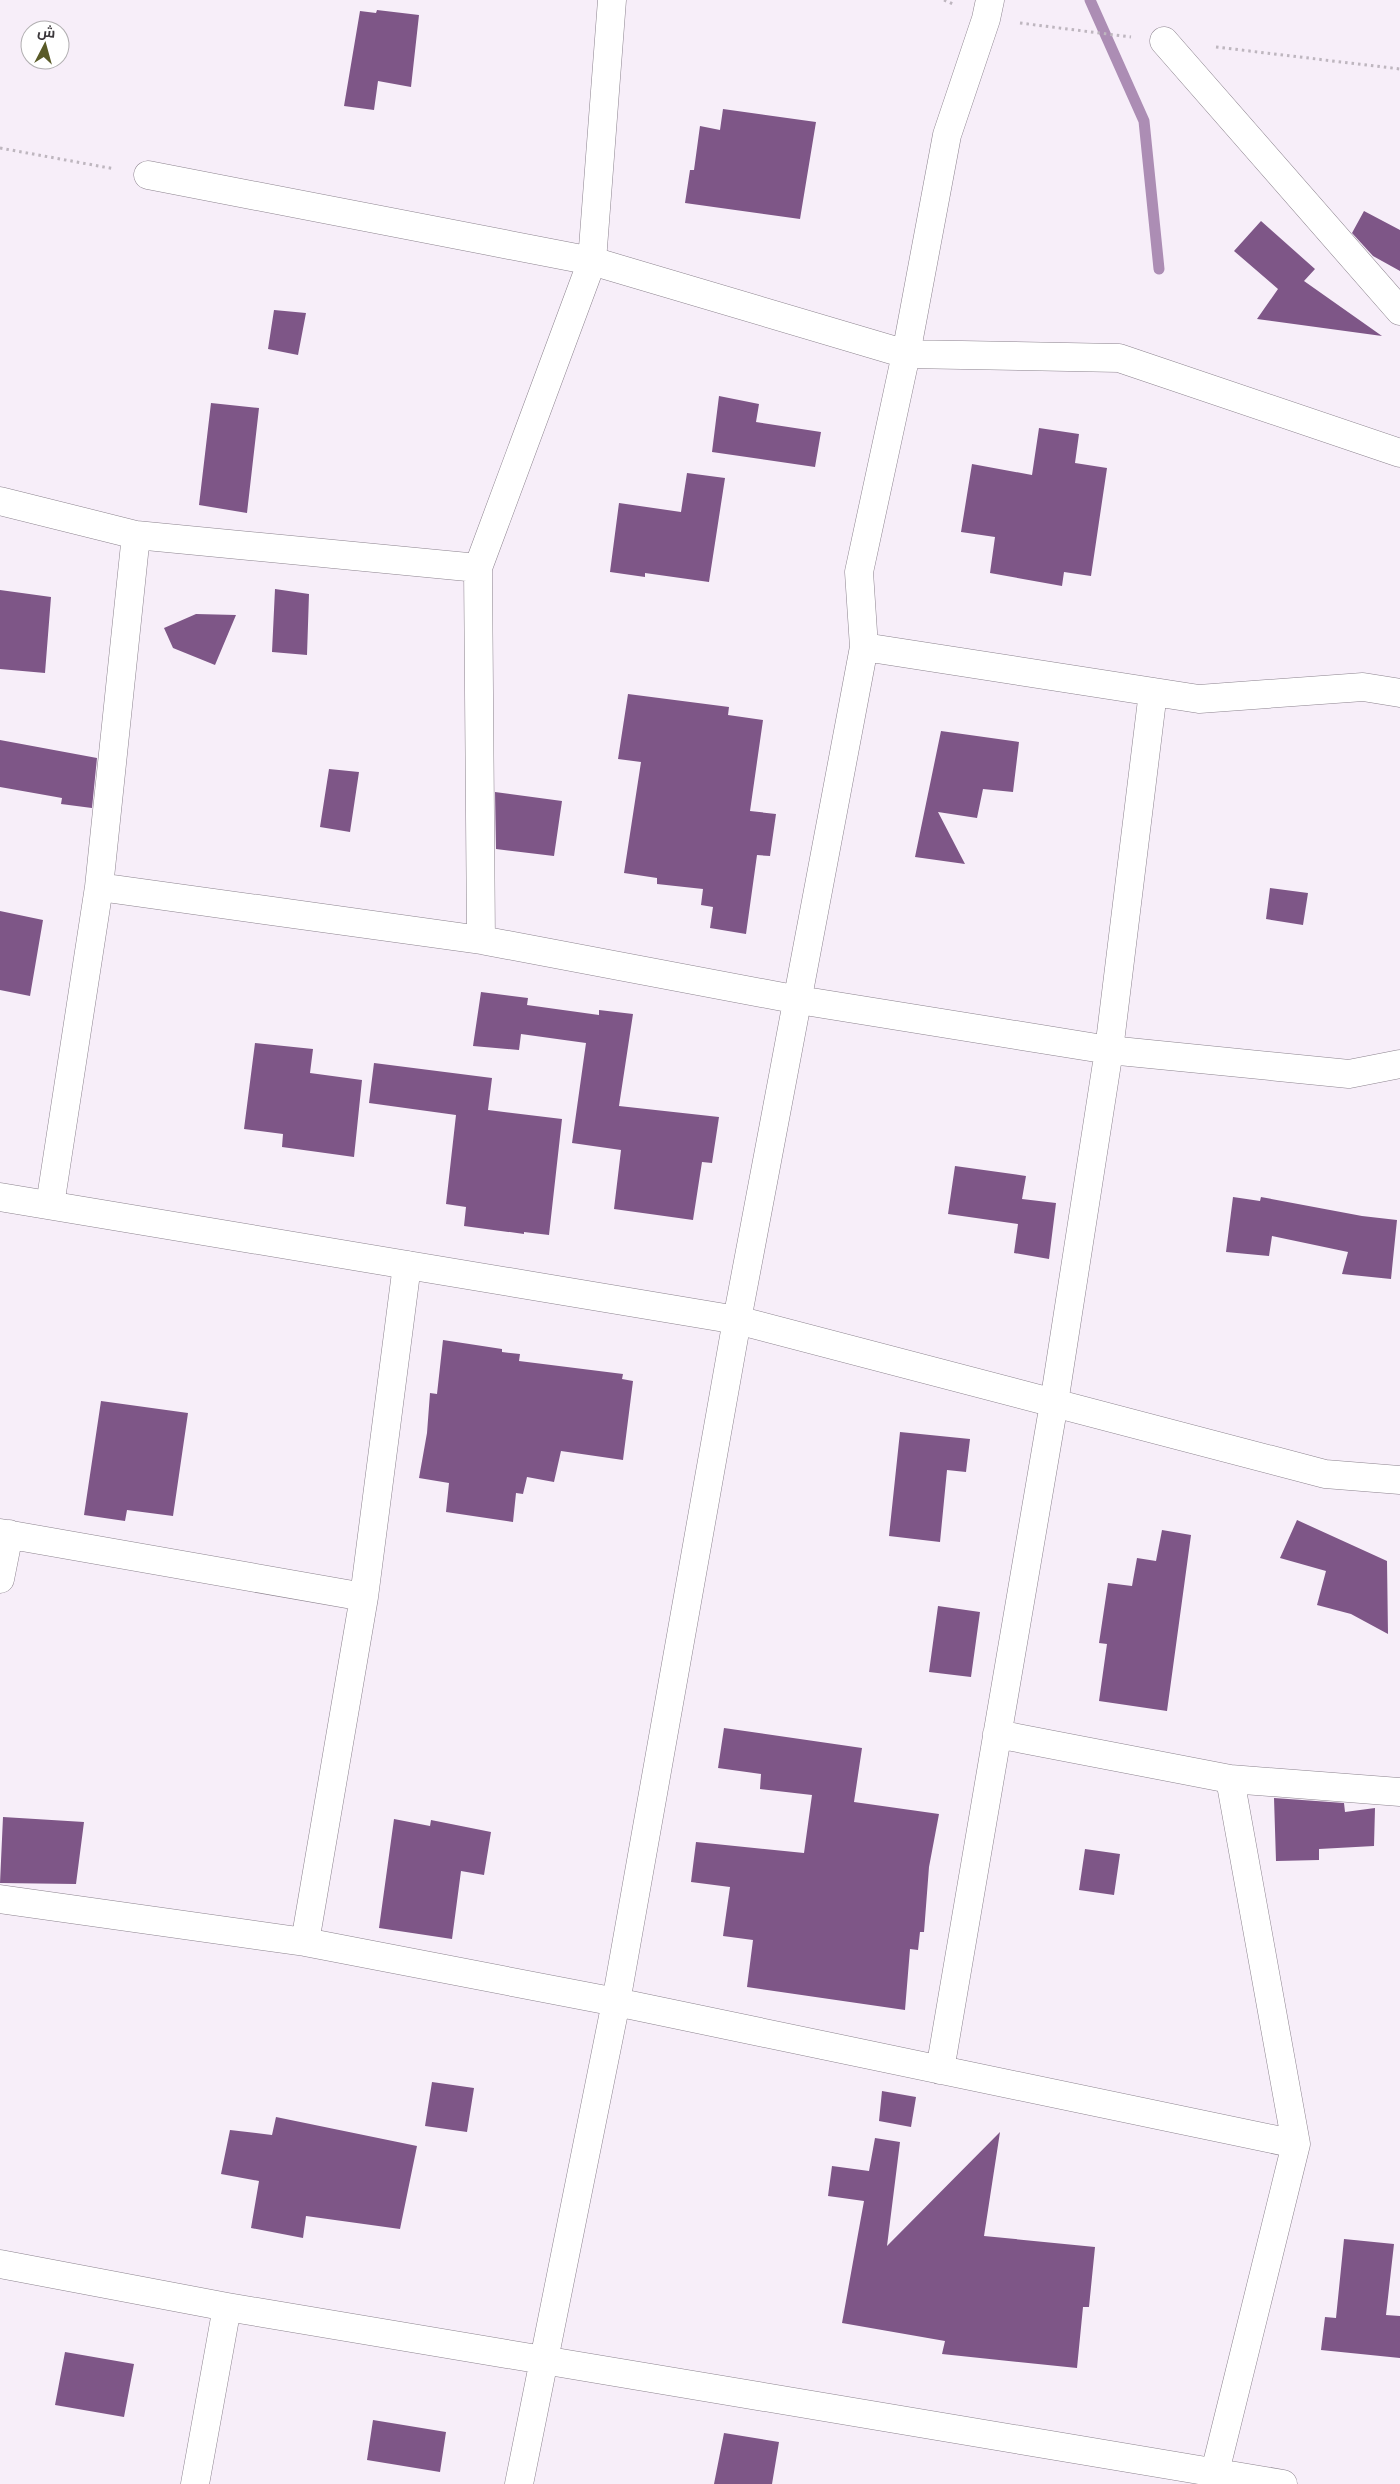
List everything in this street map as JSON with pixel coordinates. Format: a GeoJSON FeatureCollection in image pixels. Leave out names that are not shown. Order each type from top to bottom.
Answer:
{"type":"FeatureCollection","features":[{"type":"Feature","properties":{"kind":"street"},"geometry":{"type":"LineString","coordinates":[[481,940],[478,568],[592,261],[612,0]]}},
{"type":"Feature","properties":{"kind":"street"},"geometry":{"type":"LineString","coordinates":[[519,2484],[542,2360],[616,2002],[737,1320],[799,1000],[864,647],[859,572],[906,354],[947,135],[986,19],[990,0]]}},
{"type":"Feature","properties":{"kind":"street"},"geometry":{"type":"LineString","coordinates":[[1164,41],[1400,311]]}},
{"type":"Feature","properties":{"kind":"street"},"geometry":{"type":"LineString","coordinates":[[148,175],[592,261],[906,354],[1119,358],[1400,453]]}},
{"type":"Feature","properties":{"kind":"street"},"geometry":{"type":"LineString","coordinates":[[0,501],[136,535],[478,568]]}},
{"type":"Feature","properties":{"kind":"street"},"geometry":{"type":"LineString","coordinates":[[50,1205],[99,887],[136,535]]}},
{"type":"Feature","properties":{"kind":"street"},"geometry":{"type":"LineString","coordinates":[[864,647],[1199,699],[1363,688],[1400,693]]}},
{"type":"Feature","properties":{"kind":"street"},"geometry":{"type":"LineString","coordinates":[[940,2070],[1054,1403],[1109,1050],[1153,692]]}},
{"type":"Feature","properties":{"kind":"street"},"geometry":{"type":"LineString","coordinates":[[99,887],[481,940],[799,1000],[1109,1050],[1350,1074],[1400,1064]]}},
{"type":"Feature","properties":{"kind":"street"},"geometry":{"type":"LineString","coordinates":[[0,1197],[737,1320],[1325,1474],[1400,1480]]}},
{"type":"Feature","properties":{"kind":"street"},"geometry":{"type":"LineString","coordinates":[[305,1942],[364,1598],[407,1265]]}},
{"type":"Feature","properties":{"kind":"street"},"geometry":{"type":"LineString","coordinates":[[0,1579],[4,1534],[364,1598]]}},
{"type":"Feature","properties":{"kind":"street"},"geometry":{"type":"LineString","coordinates":[[998,1734],[1230,1778],[1400,1792]]}},
{"type":"Feature","properties":{"kind":"street"},"geometry":{"type":"LineString","coordinates":[[1213,2478],[1296,2144],[1230,1778]]}},
{"type":"Feature","properties":{"kind":"street"},"geometry":{"type":"LineString","coordinates":[[0,1899],[305,1942],[616,2002],[1296,2144]]}},
{"type":"Feature","properties":{"kind":"street"},"geometry":{"type":"LineString","coordinates":[[0,2264],[227,2308],[542,2360],[1213,2478],[1283,2484]]}},
{"type":"Feature","properties":{"kind":"street"},"geometry":{"type":"LineString","coordinates":[[195,2484],[227,2308]]}},
{"type":"Feature","properties":{"kind":"path"},"geometry":{"type":"LineString","coordinates":[[0,148],[148,175]]}},
{"type":"Feature","properties":{"kind":"building"},"geometry":{"type":"Polygon","coordinates":[[[377,10],[419,15],[411,87],[378,81],[374,110],[344,106],[360,11],[376,13],[377,10]]]}},
{"type":"Feature","properties":{"kind":"building"},"geometry":{"type":"Polygon","coordinates":[[[723,109],[816,122],[800,219],[685,203],[690,170],[694,170],[700,126],[720,130],[723,109]]]}},
{"type":"Feature","properties":{"kind":"building"},"geometry":{"type":"Polygon","coordinates":[[[1364,211],[1400,230],[1400,271],[1373,256],[1352,233],[1364,211]]]}},
{"type":"Feature","properties":{"kind":"building"},"geometry":{"type":"Polygon","coordinates":[[[1261,221],[1315,269],[1304,281],[1382,336],[1257,319],[1278,289],[1234,251],[1261,221]]]}},
{"type":"Feature","properties":{"kind":"building"},"geometry":{"type":"Polygon","coordinates":[[[274,310],[306,313],[298,355],[268,349],[274,310]]]}},
{"type":"Feature","properties":{"kind":"building"},"geometry":{"type":"Polygon","coordinates":[[[719,396],[759,404],[756,422],[821,432],[815,467],[712,452],[719,396]]]}},
{"type":"Feature","properties":{"kind":"building"},"geometry":{"type":"Polygon","coordinates":[[[211,403],[259,408],[247,513],[199,505],[211,403]]]}},
{"type":"Feature","properties":{"kind":"building"},"geometry":{"type":"Polygon","coordinates":[[[1039,428],[1079,434],[1075,463],[1107,468],[1091,576],[1064,572],[1062,586],[990,573],[995,537],[961,532],[972,464],[1032,475],[1039,428]]]}},
{"type":"Feature","properties":{"kind":"building"},"geometry":{"type":"Polygon","coordinates":[[[687,473],[725,478],[709,582],[645,573],[645,577],[610,572],[619,503],[681,512],[687,473]]]}},
{"type":"Feature","properties":{"kind":"building"},"geometry":{"type":"Polygon","coordinates":[[[275,589],[309,594],[307,655],[272,652],[275,589]]]}},
{"type":"Feature","properties":{"kind":"building"},"geometry":{"type":"Polygon","coordinates":[[[0,590],[51,597],[45,673],[0,669],[0,590]]]}},
{"type":"Feature","properties":{"kind":"building"},"geometry":{"type":"Polygon","coordinates":[[[196,614],[236,615],[215,665],[173,648],[164,628],[196,614]]]}},
{"type":"Feature","properties":{"kind":"building"},"geometry":{"type":"Polygon","coordinates":[[[628,694],[729,707],[728,715],[763,720],[750,811],[776,814],[770,856],[757,855],[746,934],[710,928],[713,907],[701,905],[703,889],[657,884],[657,878],[624,873],[641,762],[618,759],[628,694]]]}},
{"type":"Feature","properties":{"kind":"building"},"geometry":{"type":"Polygon","coordinates":[[[941,731],[1019,742],[1013,792],[983,789],[977,818],[938,812],[965,864],[915,857],[941,731]]]}},
{"type":"Feature","properties":{"kind":"building"},"geometry":{"type":"Polygon","coordinates":[[[0,740],[97,758],[92,808],[61,804],[62,798],[0,787],[0,740]]]}},
{"type":"Feature","properties":{"kind":"building"},"geometry":{"type":"Polygon","coordinates":[[[329,769],[359,772],[350,832],[320,827],[329,769]]]}},
{"type":"Feature","properties":{"kind":"building"},"geometry":{"type":"Polygon","coordinates":[[[495,792],[562,801],[554,856],[496,849],[495,792]]]}},
{"type":"Feature","properties":{"kind":"building"},"geometry":{"type":"Polygon","coordinates":[[[1270,888],[1308,893],[1303,925],[1266,919],[1270,888]]]}},
{"type":"Feature","properties":{"kind":"building"},"geometry":{"type":"Polygon","coordinates":[[[0,911],[43,920],[30,996],[0,990],[0,911]]]}},
{"type":"Feature","properties":{"kind":"building"},"geometry":{"type":"Polygon","coordinates":[[[481,992],[528,998],[527,1005],[599,1015],[599,1010],[633,1014],[619,1106],[719,1117],[712,1163],[702,1162],[693,1220],[614,1209],[621,1150],[572,1143],[586,1043],[521,1034],[519,1050],[473,1046],[481,992]]]}},
{"type":"Feature","properties":{"kind":"building"},"geometry":{"type":"Polygon","coordinates":[[[255,1043],[313,1049],[310,1073],[362,1080],[354,1157],[282,1147],[283,1134],[244,1129],[255,1043]]]}},
{"type":"Feature","properties":{"kind":"building"},"geometry":{"type":"Polygon","coordinates":[[[374,1063],[492,1078],[488,1110],[562,1119],[549,1235],[524,1232],[524,1234],[464,1226],[466,1207],[446,1204],[456,1115],[369,1103],[374,1063]]]}},
{"type":"Feature","properties":{"kind":"building"},"geometry":{"type":"Polygon","coordinates":[[[955,1166],[1026,1176],[1022,1199],[1056,1203],[1049,1259],[1014,1253],[1018,1224],[948,1214],[955,1166]]]}},
{"type":"Feature","properties":{"kind":"building"},"geometry":{"type":"Polygon","coordinates":[[[1233,1197],[1260,1201],[1261,1197],[1362,1216],[1397,1220],[1391,1279],[1342,1274],[1348,1252],[1272,1236],[1269,1256],[1226,1252],[1233,1197]]]}},
{"type":"Feature","properties":{"kind":"building"},"geometry":{"type":"Polygon","coordinates":[[[443,1340],[502,1349],[502,1352],[520,1354],[519,1361],[623,1374],[622,1379],[633,1381],[623,1460],[561,1451],[554,1482],[527,1477],[523,1494],[516,1493],[513,1522],[446,1512],[449,1483],[419,1478],[427,1433],[430,1393],[437,1394],[443,1340]]]}},
{"type":"Feature","properties":{"kind":"building"},"geometry":{"type":"Polygon","coordinates":[[[101,1401],[188,1413],[173,1516],[127,1510],[125,1521],[84,1515],[101,1401]]]}},
{"type":"Feature","properties":{"kind":"building"},"geometry":{"type":"Polygon","coordinates":[[[900,1432],[970,1439],[966,1472],[947,1470],[940,1542],[889,1536],[900,1432]]]}},
{"type":"Feature","properties":{"kind":"building"},"geometry":{"type":"Polygon","coordinates":[[[1297,1520],[1387,1561],[1388,1634],[1351,1614],[1317,1605],[1326,1571],[1280,1558],[1297,1520]]]}},
{"type":"Feature","properties":{"kind":"building"},"geometry":{"type":"Polygon","coordinates":[[[1162,1530],[1191,1535],[1167,1711],[1099,1701],[1107,1644],[1099,1643],[1108,1583],[1132,1586],[1137,1558],[1156,1561],[1162,1530]]]}},
{"type":"Feature","properties":{"kind":"building"},"geometry":{"type":"Polygon","coordinates":[[[938,1606],[980,1612],[971,1677],[929,1672],[938,1606]]]}},
{"type":"Feature","properties":{"kind":"building"},"geometry":{"type":"Polygon","coordinates":[[[724,1728],[862,1748],[854,1802],[939,1814],[929,1867],[924,1932],[920,1932],[918,1950],[910,1949],[905,2010],[747,1987],[753,1940],[723,1936],[730,1887],[691,1882],[696,1842],[804,1853],[812,1795],[760,1789],[761,1774],[718,1768],[724,1728]]]}},
{"type":"Feature","properties":{"kind":"building"},"geometry":{"type":"Polygon","coordinates":[[[1274,1798],[1344,1803],[1345,1812],[1375,1808],[1374,1846],[1319,1849],[1319,1860],[1276,1861],[1274,1798]]]}},
{"type":"Feature","properties":{"kind":"building"},"geometry":{"type":"Polygon","coordinates":[[[3,1817],[84,1822],[76,1884],[0,1883],[3,1817]]]}},
{"type":"Feature","properties":{"kind":"building"},"geometry":{"type":"Polygon","coordinates":[[[394,1819],[430,1826],[431,1820],[491,1832],[484,1875],[461,1871],[452,1939],[379,1928],[394,1819]]]}},
{"type":"Feature","properties":{"kind":"building"},"geometry":{"type":"Polygon","coordinates":[[[1085,1849],[1120,1854],[1114,1895],[1079,1890],[1085,1849]]]}},
{"type":"Feature","properties":{"kind":"building"},"geometry":{"type":"Polygon","coordinates":[[[432,2082],[474,2088],[467,2132],[425,2126],[432,2082]]]}},
{"type":"Feature","properties":{"kind":"building"},"geometry":{"type":"Polygon","coordinates":[[[882,2091],[916,2097],[911,2127],[879,2121],[882,2091]]]}},
{"type":"Feature","properties":{"kind":"building"},"geometry":{"type":"Polygon","coordinates":[[[276,2117],[417,2146],[400,2229],[306,2216],[303,2238],[251,2228],[259,2181],[221,2174],[230,2130],[272,2135],[276,2117]]]}},
{"type":"Feature","properties":{"kind":"building"},"geometry":{"type":"Polygon","coordinates":[[[1000,2132],[984,2236],[1095,2247],[1089,2307],[1083,2307],[1077,2368],[942,2354],[945,2341],[842,2323],[864,2201],[828,2196],[832,2166],[869,2171],[875,2138],[900,2142],[887,2246],[1000,2132]]]}},
{"type":"Feature","properties":{"kind":"building"},"geometry":{"type":"Polygon","coordinates":[[[1344,2239],[1394,2244],[1386,2315],[1400,2316],[1400,2358],[1321,2350],[1325,2317],[1336,2318],[1344,2239]]]}},
{"type":"Feature","properties":{"kind":"building"},"geometry":{"type":"Polygon","coordinates":[[[65,2352],[134,2364],[124,2417],[55,2405],[65,2352]]]}},
{"type":"Feature","properties":{"kind":"building"},"geometry":{"type":"Polygon","coordinates":[[[373,2420],[446,2432],[440,2472],[367,2460],[373,2420]]]}},
{"type":"Feature","properties":{"kind":"building"},"geometry":{"type":"Polygon","coordinates":[[[724,2433],[779,2442],[772,2484],[714,2484],[724,2433]]]}},
{"type":"Feature","properties":{"kind":"waterway"},"geometry":{"type":"LineString","coordinates":[[1090,0],[1144,121],[1159,269]]}}]}
